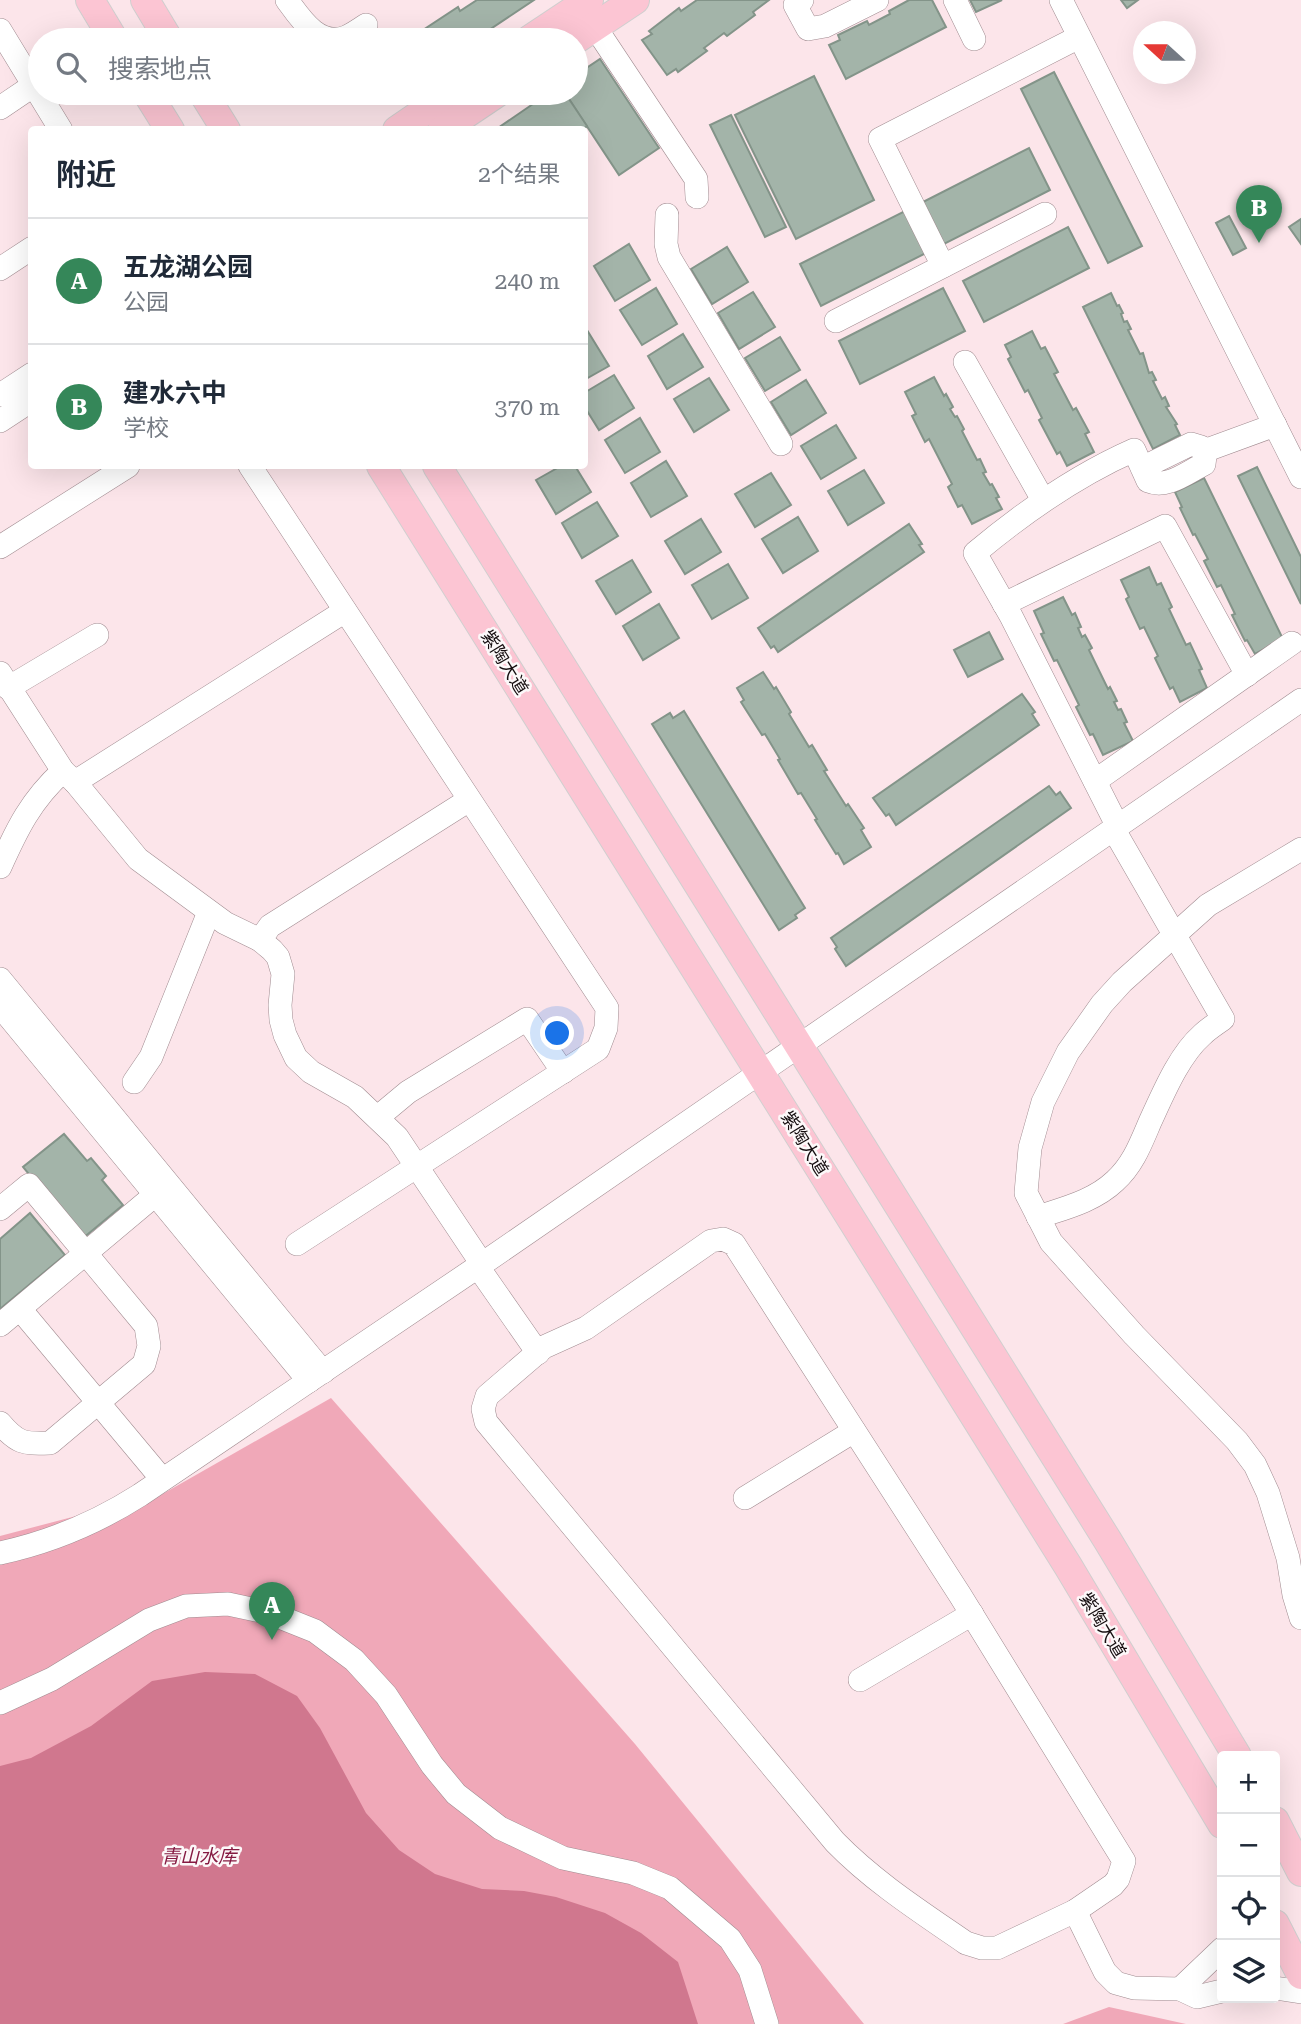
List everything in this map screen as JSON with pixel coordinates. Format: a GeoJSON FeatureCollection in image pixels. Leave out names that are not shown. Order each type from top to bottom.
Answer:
{"type":"FeatureCollection","features":[{"type":"Feature","properties":{"kind":"main road"},"geometry":{"type":"LineString","coordinates":[[90,0],[107,28]]}},
{"type":"Feature","properties":{"kind":"main road"},"geometry":{"type":"LineString","coordinates":[[145,0],[162,28]]}},
{"type":"Feature","properties":{"kind":"main road"},"geometry":{"type":"LineString","coordinates":[[553,28],[577,16],[635,0]]}},
{"type":"Feature","properties":{"kind":"main road"},"geometry":{"type":"LineString","coordinates":[[154,105],[168,126]]}},
{"type":"Feature","properties":{"kind":"main road"},"geometry":{"type":"LineString","coordinates":[[210,105],[223,126]]}},
{"type":"Feature","properties":{"kind":"main road"},"geometry":{"type":"LineString","coordinates":[[403,126],[433,105]]}},
{"type":"Feature","properties":{"kind":"main road"},"geometry":{"type":"LineString","coordinates":[[448,126],[479,105]]}},
{"type":"Feature","properties":{"kind":"main road","name":"紫陶大道"},"geometry":{"type":"LineString","coordinates":[[383,469],[1068,1566],[1217,1816]]}},
{"type":"Feature","properties":{"kind":"main road"},"geometry":{"type":"LineString","coordinates":[[439,469],[1108,1541],[1234,1751]]}},
{"type":"Feature","properties":{"kind":"main road"},"geometry":{"type":"LineString","coordinates":[[1280,1831],[1301,1872]]}},
{"type":"Feature","properties":{"kind":"main road"},"geometry":{"type":"LineString","coordinates":[[1280,1933],[1298,1966]]}},
{"type":"Feature","properties":{"kind":"street"},"geometry":{"type":"LineString","coordinates":[[287,0],[310,28]]}},
{"type":"Feature","properties":{"kind":"street"},"geometry":{"type":"LineString","coordinates":[[802,0],[795,5],[808,29],[825,26],[877,0]]}},
{"type":"Feature","properties":{"kind":"street"},"geometry":{"type":"LineString","coordinates":[[955,0],[974,39]]}},
{"type":"Feature","properties":{"kind":"street"},"geometry":{"type":"LineString","coordinates":[[1060,0],[1301,477]]}},
{"type":"Feature","properties":{"kind":"street"},"geometry":{"type":"LineString","coordinates":[[361,28],[366,25]]}},
{"type":"Feature","properties":{"kind":"street"},"geometry":{"type":"LineString","coordinates":[[0,30],[28,75]]}},
{"type":"Feature","properties":{"kind":"street"},"geometry":{"type":"LineString","coordinates":[[588,31],[695,179],[697,197]]}},
{"type":"Feature","properties":{"kind":"street"},"geometry":{"type":"LineString","coordinates":[[943,266],[880,139],[1079,37]]}},
{"type":"Feature","properties":{"kind":"street"},"geometry":{"type":"LineString","coordinates":[[0,108],[28,89]]}},
{"type":"Feature","properties":{"kind":"street"},"geometry":{"type":"LineString","coordinates":[[46,105],[59,126]]}},
{"type":"Feature","properties":{"kind":"street"},"geometry":{"type":"LineString","coordinates":[[836,321],[1045,214]]}},
{"type":"Feature","properties":{"kind":"street"},"geometry":{"type":"LineString","coordinates":[[667,215],[666,244],[669,257],[781,444]]}},
{"type":"Feature","properties":{"kind":"street"},"geometry":{"type":"LineString","coordinates":[[0,269],[28,251]]}},
{"type":"Feature","properties":{"kind":"street"},"geometry":{"type":"LineString","coordinates":[[965,362],[1043,500]]}},
{"type":"Feature","properties":{"kind":"street"},"geometry":{"type":"LineString","coordinates":[[0,395],[28,377]]}},
{"type":"Feature","properties":{"kind":"street"},"geometry":{"type":"LineString","coordinates":[[0,421],[28,403]]}},
{"type":"Feature","properties":{"kind":"street"},"geometry":{"type":"LineString","coordinates":[[1038,1217],[1090,1198],[1103,1191],[1125,1171],[1134,1159],[1184,1055],[1201,1035],[1223,1019],[1116,829],[1095,781],[975,553],[1043,500],[1134,450],[1148,481],[1157,485],[1167,483],[1204,464],[1204,451],[1275,425]]}},
{"type":"Feature","properties":{"kind":"street"},"geometry":{"type":"LineString","coordinates":[[0,547],[123,469]]}},
{"type":"Feature","properties":{"kind":"street"},"geometry":{"type":"LineString","coordinates":[[252,469],[607,1008],[606,1028],[598,1049],[297,1244]]}},
{"type":"Feature","properties":{"kind":"street"},"geometry":{"type":"LineString","coordinates":[[1004,604],[1165,526],[1247,675]]}},
{"type":"Feature","properties":{"kind":"street"},"geometry":{"type":"LineString","coordinates":[[0,867],[28,809],[38,795],[345,611]]}},
{"type":"Feature","properties":{"kind":"street"},"geometry":{"type":"LineString","coordinates":[[97,635],[4,681],[69,776],[138,859],[225,923],[260,940],[272,950],[282,966],[281,1020],[289,1047],[296,1058],[311,1072],[355,1097],[397,1137],[538,1353]]}},
{"type":"Feature","properties":{"kind":"street"},"geometry":{"type":"LineString","coordinates":[[1095,781],[1292,643]]}},
{"type":"Feature","properties":{"kind":"street"},"geometry":{"type":"LineString","coordinates":[[0,1553],[33,1545],[90,1524],[118,1509],[761,1073],[1301,700]]}},
{"type":"Feature","properties":{"kind":"street"},"geometry":{"type":"LineString","coordinates":[[260,940],[270,926],[469,800]]}},
{"type":"Feature","properties":{"kind":"street"},"geometry":{"type":"LineString","coordinates":[[1301,849],[1208,905],[1122,982],[1102,1004],[1053,1078],[1035,1126],[1026,1193],[1051,1242],[1134,1335],[1237,1441],[1255,1465],[1268,1493],[1284,1545],[1301,1618]]}},
{"type":"Feature","properties":{"kind":"street"},"geometry":{"type":"LineString","coordinates":[[134,1082],[151,1057],[209,912]]}},
{"type":"Feature","properties":{"kind":"street"},"geometry":{"type":"LineString","coordinates":[[0,979],[316,1377]]}},
{"type":"Feature","properties":{"kind":"street"},"geometry":{"type":"LineString","coordinates":[[0,1006],[155,1195],[316,1377]]}},
{"type":"Feature","properties":{"kind":"street"},"geometry":{"type":"LineString","coordinates":[[378,1117],[408,1092],[527,1019],[563,1072]]}},
{"type":"Feature","properties":{"kind":"street"},"geometry":{"type":"LineString","coordinates":[[0,1209],[29,1185],[146,1326],[149,1336],[144,1364],[50,1443],[29,1443],[13,1439],[0,1423]]}},
{"type":"Feature","properties":{"kind":"street"},"geometry":{"type":"LineString","coordinates":[[0,1325],[155,1195]]}},
{"type":"Feature","properties":{"kind":"street"},"geometry":{"type":"LineString","coordinates":[[723,1239],[734,1244],[972,1614],[1124,1861],[1113,1885],[1076,1911],[997,1948],[982,1948],[966,1944],[874,1879],[852,1859],[835,1842],[486,1422],[483,1409],[486,1396],[538,1353],[544,1347],[586,1328],[711,1241],[723,1239]]}},
{"type":"Feature","properties":{"kind":"street"},"geometry":{"type":"LineString","coordinates":[[20,1309],[162,1479]]}},
{"type":"Feature","properties":{"kind":"street"},"geometry":{"type":"LineString","coordinates":[[745,1498],[854,1431]]}},
{"type":"Feature","properties":{"kind":"street"},"geometry":{"type":"LineString","coordinates":[[0,1703],[52,1679],[149,1620],[186,1606],[228,1604],[270,1613],[315,1631],[354,1660],[386,1695],[432,1765],[456,1794],[500,1828],[563,1858],[633,1873],[670,1888],[730,1939],[750,1970],[767,2024]]}},
{"type":"Feature","properties":{"kind":"street"},"geometry":{"type":"LineString","coordinates":[[860,1680],[972,1614]]}},
{"type":"Feature","properties":{"kind":"street"},"geometry":{"type":"LineString","coordinates":[[1076,1911],[1105,1972],[1125,1987],[1180,1989],[1197,1997],[1217,1992]]}},
{"type":"Feature","properties":{"kind":"street"},"geometry":{"type":"LineString","coordinates":[[1180,1989],[1217,1954]]}},
{"type":"Feature","properties":{"kind":"street"},"geometry":{"type":"LineString","coordinates":[[1280,1983],[1298,1966]]}},
{"type":"Feature","properties":{"kind":"shaded area"},"geometry":{"type":"Polygon","coordinates":[[[331,1398],[635,1744],[864,2024],[0,2024],[0,1536],[80,1515],[131,1512],[331,1398]]]}},
{"type":"Feature","properties":{"kind":"shaded area"},"geometry":{"type":"Polygon","coordinates":[[[1109,2007],[1186,2024],[1063,2024],[1109,2007]]]}},
{"type":"Feature","properties":{"kind":"water","name":"青山水库"},"geometry":{"type":"Polygon","coordinates":[[[205,1672],[255,1674],[297,1696],[320,1728],[366,1813],[399,1850],[435,1874],[482,1889],[524,1891],[556,1897],[605,1913],[641,1933],[678,1962],[698,2024],[0,2024],[0,1766],[31,1758],[91,1726],[152,1681],[205,1672]]]}},
{"type":"Feature","properties":{"kind":"building"},"geometry":{"type":"Polygon","coordinates":[[[477,0],[534,0],[492,28],[426,28],[458,7],[460,11],[477,0]]]}},
{"type":"Feature","properties":{"kind":"building"},"geometry":{"type":"Polygon","coordinates":[[[697,0],[769,0],[753,12],[755,15],[727,36],[724,33],[704,48],[707,51],[678,72],[676,69],[667,75],[642,40],[652,34],[649,31],[679,8],[681,11],[697,0]]]}},
{"type":"Feature","properties":{"kind":"building"},"geometry":{"type":"Polygon","coordinates":[[[909,0],[932,0],[946,27],[846,79],[829,45],[840,40],[838,35],[867,21],[869,25],[909,0]]]}},
{"type":"Feature","properties":{"kind":"building"},"geometry":{"type":"Polygon","coordinates":[[[970,0],[1002,0],[976,12],[970,0]]]}},
{"type":"Feature","properties":{"kind":"building"},"geometry":{"type":"Polygon","coordinates":[[[1121,0],[1138,0],[1127,8],[1121,0]]]}},
{"type":"Feature","properties":{"kind":"building"},"geometry":{"type":"Polygon","coordinates":[[[600,59],[659,148],[619,175],[573,105],[588,105],[588,67],[600,59]]]}},
{"type":"Feature","properties":{"kind":"building"},"geometry":{"type":"Polygon","coordinates":[[[1054,72],[1142,246],[1108,263],[1021,89],[1054,72]]]}},
{"type":"Feature","properties":{"kind":"building"},"geometry":{"type":"Polygon","coordinates":[[[814,76],[874,200],[796,239],[735,115],[814,76]]]}},
{"type":"Feature","properties":{"kind":"building"},"geometry":{"type":"Polygon","coordinates":[[[531,105],[573,105],[587,126],[501,126],[531,105]]]}},
{"type":"Feature","properties":{"kind":"building"},"geometry":{"type":"Polygon","coordinates":[[[731,115],[786,227],[765,237],[710,125],[731,115]]]}},
{"type":"Feature","properties":{"kind":"building"},"geometry":{"type":"Polygon","coordinates":[[[1029,148],[1050,190],[944,244],[923,202],[1029,148]]]}},
{"type":"Feature","properties":{"kind":"building"},"geometry":{"type":"Polygon","coordinates":[[[905,211],[926,253],[821,306],[800,264],[905,211]]]}},
{"type":"Feature","properties":{"kind":"building"},"geometry":{"type":"Polygon","coordinates":[[[1229,216],[1246,248],[1233,255],[1216,223],[1229,216]]]}},
{"type":"Feature","properties":{"kind":"building"},"geometry":{"type":"Polygon","coordinates":[[[1301,219],[1301,244],[1289,227],[1301,219]]]}},
{"type":"Feature","properties":{"kind":"building"},"geometry":{"type":"Polygon","coordinates":[[[1068,227],[1089,268],[984,322],[963,281],[1068,227]]]}},
{"type":"Feature","properties":{"kind":"building"},"geometry":{"type":"Polygon","coordinates":[[[629,244],[650,280],[615,301],[594,266],[629,244]]]}},
{"type":"Feature","properties":{"kind":"building"},"geometry":{"type":"Polygon","coordinates":[[[727,247],[748,282],[712,304],[691,269],[727,247]]]}},
{"type":"Feature","properties":{"kind":"building"},"geometry":{"type":"Polygon","coordinates":[[[656,288],[677,324],[642,345],[620,310],[656,288]]]}},
{"type":"Feature","properties":{"kind":"building"},"geometry":{"type":"Polygon","coordinates":[[[943,288],[965,331],[860,384],[839,341],[943,288]]]}},
{"type":"Feature","properties":{"kind":"building"},"geometry":{"type":"Polygon","coordinates":[[[753,292],[775,327],[739,349],[718,313],[753,292]]]}},
{"type":"Feature","properties":{"kind":"building"},"geometry":{"type":"Polygon","coordinates":[[[1111,293],[1123,313],[1124,322],[1127,321],[1131,329],[1128,330],[1140,354],[1143,353],[1149,373],[1152,372],[1156,380],[1153,381],[1162,399],[1165,397],[1169,406],[1166,407],[1177,424],[1175,425],[1180,435],[1153,449],[1083,307],[1111,293]]]}},
{"type":"Feature","properties":{"kind":"building"},"geometry":{"type":"Polygon","coordinates":[[[1032,331],[1041,349],[1045,347],[1058,372],[1054,374],[1073,410],[1076,408],[1089,432],[1085,434],[1094,452],[1067,466],[1060,452],[1057,454],[1039,420],[1042,418],[1028,390],[1025,392],[1008,359],[1011,357],[1005,345],[1032,331]]]}},
{"type":"Feature","properties":{"kind":"building"},"geometry":{"type":"Polygon","coordinates":[[[588,332],[609,366],[588,378],[588,332]]]}},
{"type":"Feature","properties":{"kind":"building"},"geometry":{"type":"Polygon","coordinates":[[[683,334],[703,367],[667,389],[648,356],[683,334]]]}},
{"type":"Feature","properties":{"kind":"building"},"geometry":{"type":"Polygon","coordinates":[[[780,337],[800,370],[765,391],[745,358],[780,337]]]}},
{"type":"Feature","properties":{"kind":"building"},"geometry":{"type":"Polygon","coordinates":[[[614,375],[634,408],[599,430],[588,412],[588,391],[614,375]]]}},
{"type":"Feature","properties":{"kind":"building"},"geometry":{"type":"Polygon","coordinates":[[[934,377],[953,407],[950,409],[964,429],[962,431],[977,460],[980,459],[986,472],[983,473],[999,497],[996,498],[1002,509],[972,524],[962,505],[958,507],[948,487],[952,484],[929,439],[925,442],[912,416],[916,414],[905,392],[934,377]]]}},
{"type":"Feature","properties":{"kind":"building"},"geometry":{"type":"Polygon","coordinates":[[[709,378],[729,410],[694,432],[674,399],[709,378]]]}},
{"type":"Feature","properties":{"kind":"building"},"geometry":{"type":"Polygon","coordinates":[[[806,380],[826,413],[791,435],[771,402],[806,380]]]}},
{"type":"Feature","properties":{"kind":"building"},"geometry":{"type":"Polygon","coordinates":[[[640,418],[660,452],[625,473],[605,440],[640,418]]]}},
{"type":"Feature","properties":{"kind":"building"},"geometry":{"type":"Polygon","coordinates":[[[836,425],[856,458],[821,479],[801,446],[836,425]]]}},
{"type":"Feature","properties":{"kind":"building"},"geometry":{"type":"Polygon","coordinates":[[[666,461],[687,496],[651,517],[631,483],[666,461]]]}},
{"type":"Feature","properties":{"kind":"building"},"geometry":{"type":"Polygon","coordinates":[[[1257,467],[1301,557],[1301,604],[1238,476],[1257,467]]]}},
{"type":"Feature","properties":{"kind":"building"},"geometry":{"type":"Polygon","coordinates":[[[556,469],[577,469],[591,492],[556,514],[536,480],[556,469]]]}},
{"type":"Feature","properties":{"kind":"building"},"geometry":{"type":"Polygon","coordinates":[[[864,470],[884,503],[848,525],[828,491],[864,470]]]}},
{"type":"Feature","properties":{"kind":"building"},"geometry":{"type":"Polygon","coordinates":[[[771,473],[791,505],[755,527],[735,494],[771,473]]]}},
{"type":"Feature","properties":{"kind":"building"},"geometry":{"type":"Polygon","coordinates":[[[1204,478],[1283,639],[1255,654],[1232,615],[1235,614],[1221,585],[1217,587],[1204,561],[1208,559],[1195,534],[1193,535],[1175,492],[1204,478]]]}},
{"type":"Feature","properties":{"kind":"building"},"geometry":{"type":"Polygon","coordinates":[[[597,502],[618,536],[582,558],[562,523],[597,502]]]}},
{"type":"Feature","properties":{"kind":"building"},"geometry":{"type":"Polygon","coordinates":[[[798,517],[818,551],[783,573],[762,539],[798,517]]]}},
{"type":"Feature","properties":{"kind":"building"},"geometry":{"type":"Polygon","coordinates":[[[701,519],[721,552],[685,574],[665,541],[701,519]]]}},
{"type":"Feature","properties":{"kind":"building"},"geometry":{"type":"Polygon","coordinates":[[[909,524],[924,552],[778,652],[774,646],[771,648],[758,628],[909,524]]]}},
{"type":"Feature","properties":{"kind":"building"},"geometry":{"type":"Polygon","coordinates":[[[632,560],[651,592],[616,614],[596,581],[632,560]]]}},
{"type":"Feature","properties":{"kind":"building"},"geometry":{"type":"Polygon","coordinates":[[[728,564],[748,598],[712,619],[692,585],[728,564]]]}},
{"type":"Feature","properties":{"kind":"building"},"geometry":{"type":"Polygon","coordinates":[[[1149,567],[1157,585],[1161,583],[1172,607],[1169,609],[1186,645],[1190,643],[1207,688],[1180,702],[1173,687],[1170,689],[1155,658],[1158,656],[1144,627],[1140,629],[1126,599],[1129,597],[1121,580],[1149,567]]]}},
{"type":"Feature","properties":{"kind":"building"},"geometry":{"type":"Polygon","coordinates":[[[1063,597],[1072,615],[1075,613],[1082,637],[1085,635],[1092,648],[1089,650],[1108,689],[1110,687],[1117,701],[1114,702],[1118,710],[1121,709],[1127,722],[1124,723],[1133,741],[1103,755],[1093,734],[1090,735],[1076,707],[1079,705],[1041,634],[1044,633],[1034,611],[1063,597]]]}},
{"type":"Feature","properties":{"kind":"building"},"geometry":{"type":"Polygon","coordinates":[[[659,604],[679,638],[643,660],[623,626],[659,604]]]}},
{"type":"Feature","properties":{"kind":"building"},"geometry":{"type":"Polygon","coordinates":[[[989,632],[1003,659],[968,677],[954,650],[989,632]]]}},
{"type":"Feature","properties":{"kind":"building"},"geometry":{"type":"Polygon","coordinates":[[[763,672],[774,689],[776,687],[809,747],[812,745],[827,770],[824,771],[846,806],[848,804],[864,828],[861,830],[871,847],[844,864],[801,793],[798,794],[765,734],[762,735],[741,702],[744,700],[737,688],[763,672]]]}},
{"type":"Feature","properties":{"kind":"building"},"geometry":{"type":"Polygon","coordinates":[[[1022,694],[1035,712],[1032,714],[1039,725],[896,825],[889,814],[886,816],[873,798],[1022,694]]]}},
{"type":"Feature","properties":{"kind":"building"},"geometry":{"type":"Polygon","coordinates":[[[684,711],[805,908],[795,915],[797,918],[779,930],[652,724],[670,713],[673,718],[684,711]]]}},
{"type":"Feature","properties":{"kind":"building"},"geometry":{"type":"Polygon","coordinates":[[[1049,786],[1056,795],[1060,792],[1071,808],[846,966],[831,938],[1049,786]]]}},
{"type":"Feature","properties":{"kind":"building"},"geometry":{"type":"Polygon","coordinates":[[[64,1134],[87,1161],[91,1158],[106,1176],[102,1180],[123,1205],[82,1239],[23,1167],[64,1134]]]}},
{"type":"Feature","properties":{"kind":"building"},"geometry":{"type":"Polygon","coordinates":[[[30,1213],[65,1255],[0,1309],[0,1239],[30,1213]]]}},
{"type":"Feature","properties":{"kind":"place","name":"建水六中"},"geometry":{"type":"Point","coordinates":[1259,243]}},
{"type":"Feature","properties":{"kind":"place","name":"五龙湖公园"},"geometry":{"type":"Point","coordinates":[272,1640]}}]}
